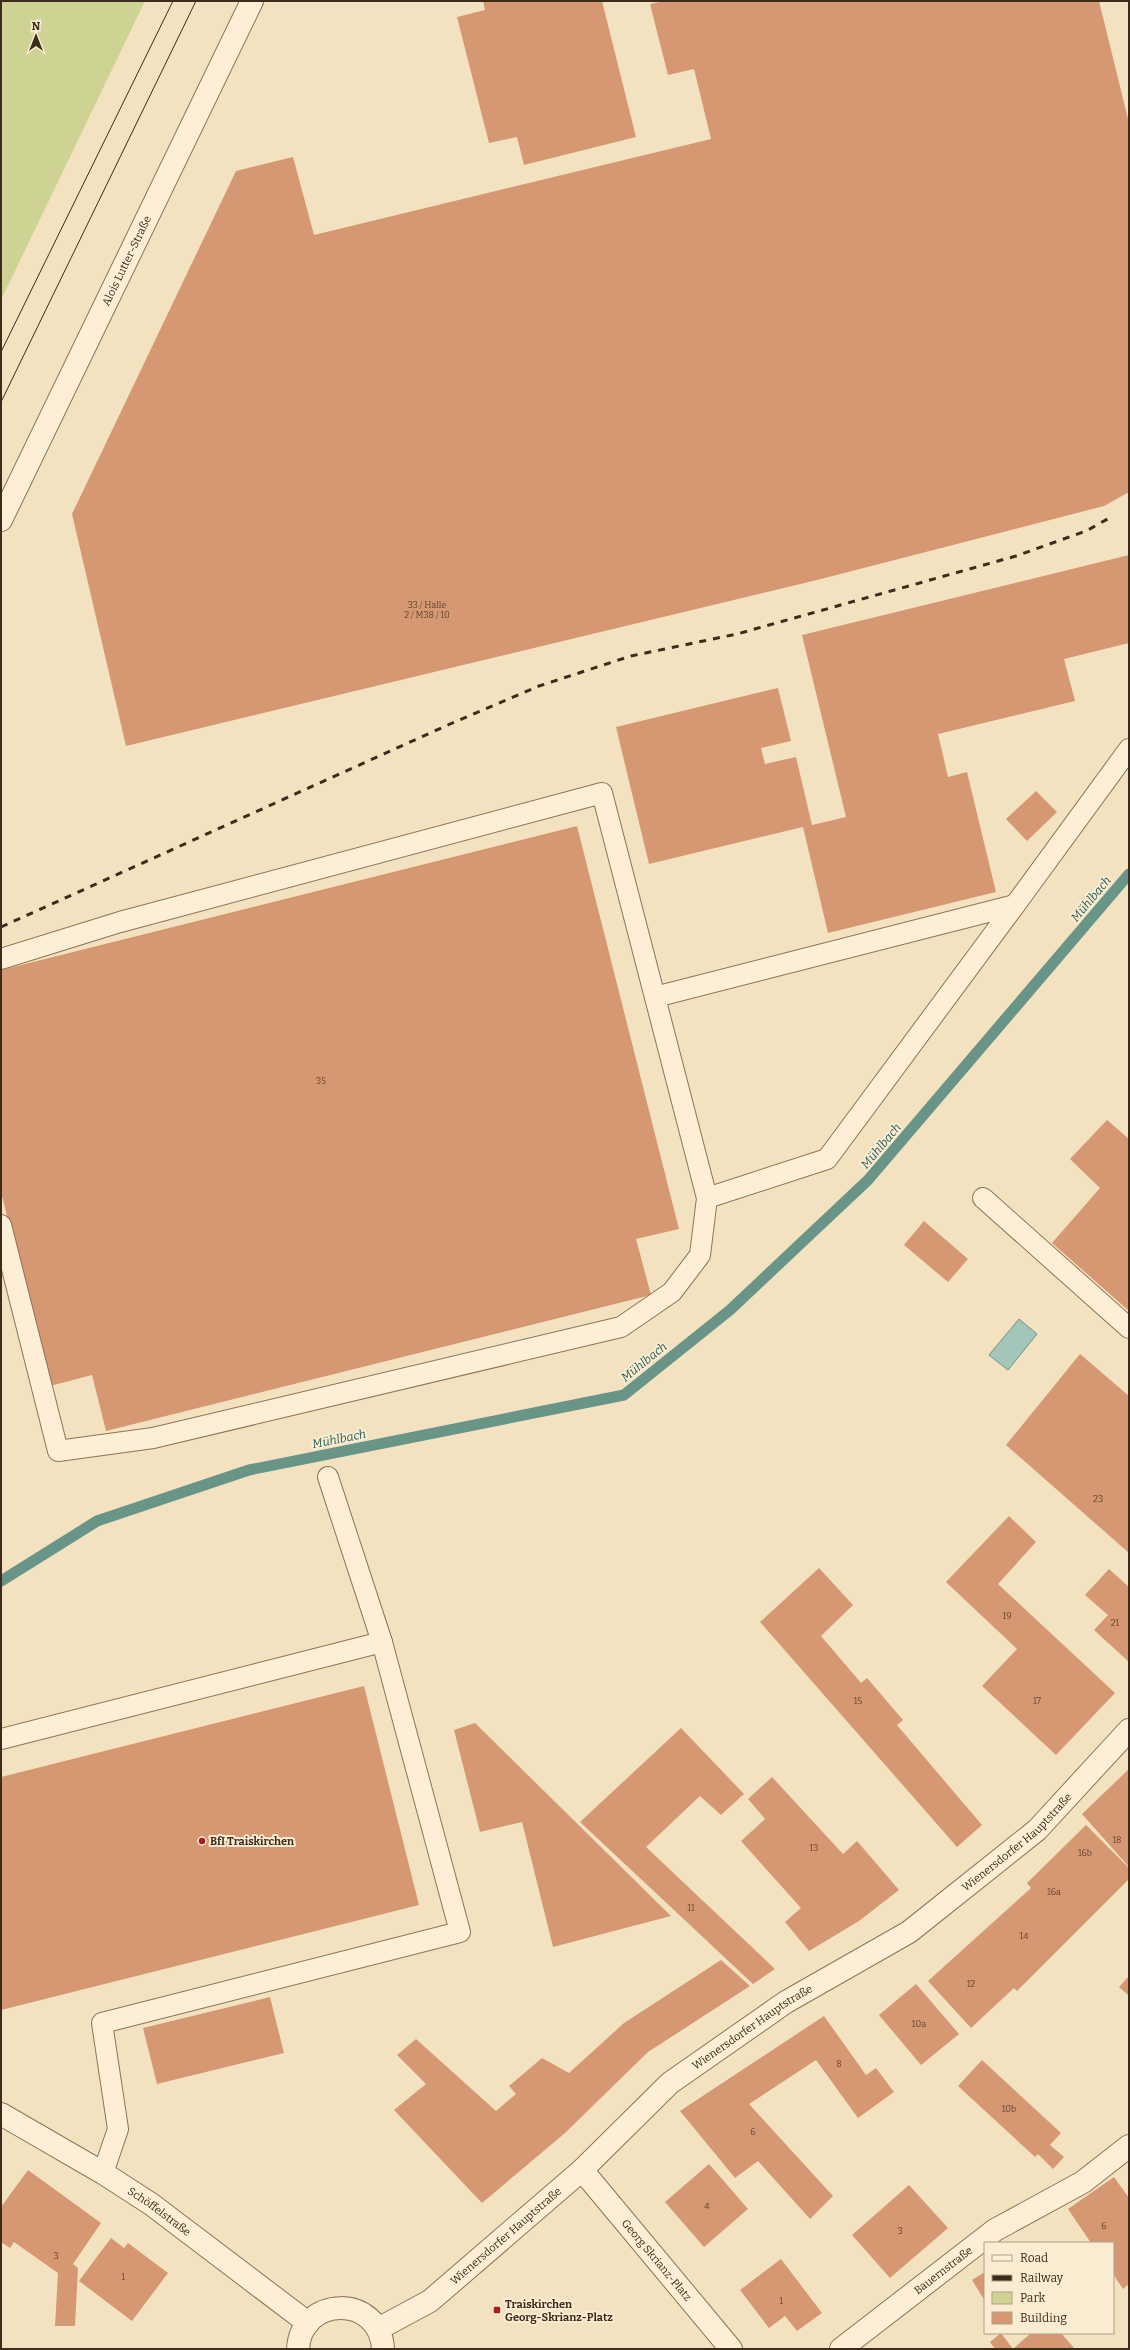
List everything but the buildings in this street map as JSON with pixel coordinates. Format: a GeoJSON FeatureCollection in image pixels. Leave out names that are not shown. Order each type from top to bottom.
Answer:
{"type":"FeatureCollection","features":[{"type":"Feature","properties":{"kind":"street","name":"Alois Lutter-Straße"},"geometry":{"type":"LineString","coordinates":[[1,520],[252,1]]}},
{"type":"Feature","properties":{"kind":"street","name":"Wienersdorfer Hauptstraße"},"geometry":{"type":"LineString","coordinates":[[298,2349],[301,2334],[308,2323],[318,2314],[331,2308],[345,2308],[358,2311],[370,2318],[381,2339],[430,2301],[582,2170],[670,2083],[786,2002],[909,1932],[1037,1830],[1129,1730]]}},
{"type":"Feature","properties":{"kind":"street","name":"Schöffelstraße"},"geometry":{"type":"LineString","coordinates":[[1,2114],[103,2173],[151,2204],[308,2323]]}},
{"type":"Feature","properties":{"kind":"street","name":"Bauernstraße"},"geometry":{"type":"LineString","coordinates":[[841,2349],[995,2230],[1083,2182],[1129,2146]]}},
{"type":"Feature","properties":{"kind":"street","name":"Georg Skrianz-Platz"},"geometry":{"type":"LineString","coordinates":[[582,2170],[731,2349]]}},
{"type":"Feature","properties":{"kind":"lane"},"geometry":{"type":"LineString","coordinates":[[707,1198],[827,1159],[1129,749]]}},
{"type":"Feature","properties":{"kind":"lane"},"geometry":{"type":"LineString","coordinates":[[1,959],[120,922],[602,793],[707,1198],[700,1255],[672,1292],[621,1327],[153,1438],[58,1451],[1,1225]]}},
{"type":"Feature","properties":{"kind":"lane"},"geometry":{"type":"LineString","coordinates":[[655,997],[1015,905]]}},
{"type":"Feature","properties":{"kind":"lane"},"geometry":{"type":"LineString","coordinates":[[983,1198],[1129,1328]]}},
{"type":"Feature","properties":{"kind":"lane"},"geometry":{"type":"LineString","coordinates":[[103,2173],[118,2129],[102,2023],[460,1932],[382,1642],[328,1477]]}},
{"type":"Feature","properties":{"kind":"lane"},"geometry":{"type":"LineString","coordinates":[[1,1739],[382,1642]]}},
{"type":"Feature","properties":{"kind":"green space"},"geometry":{"type":"Polygon","coordinates":[[[1,1],[145,1],[1,300],[1,1]]]}},
{"type":"Feature","properties":{"kind":"water"},"geometry":{"type":"Polygon","coordinates":[[[1019,1319],[1037,1334],[1008,1370],[989,1355],[1019,1319]]]}},
{"type":"Feature","properties":{"kind":"waterway","name":"Mühlbach"},"geometry":{"type":"LineString","coordinates":[[1,1581],[97,1521],[249,1470],[624,1395],[730,1310],[868,1180],[1129,874]]}},
{"type":"Feature","properties":{"kind":"tram line"},"geometry":{"type":"LineString","coordinates":[[1,352],[173,1]]}},
{"type":"Feature","properties":{"kind":"tram line"},"geometry":{"type":"LineString","coordinates":[[1,402],[196,1]]}},
{"type":"Feature","properties":{"kind":"railway"},"geometry":{"type":"LineString","coordinates":[[1,927],[450,724],[539,686],[631,656],[737,634],[1016,556],[1086,531],[1113,516]]}},
{"type":"Feature","properties":{"kind":"place","name":"BfI Traiskirchen"},"geometry":{"type":"Point","coordinates":[202,1841]}},
{"type":"Feature","properties":{"kind":"place","name":"Traiskirchen Georg-Skrianz-Platz"},"geometry":{"type":"Point","coordinates":[497,2310]}}]}
